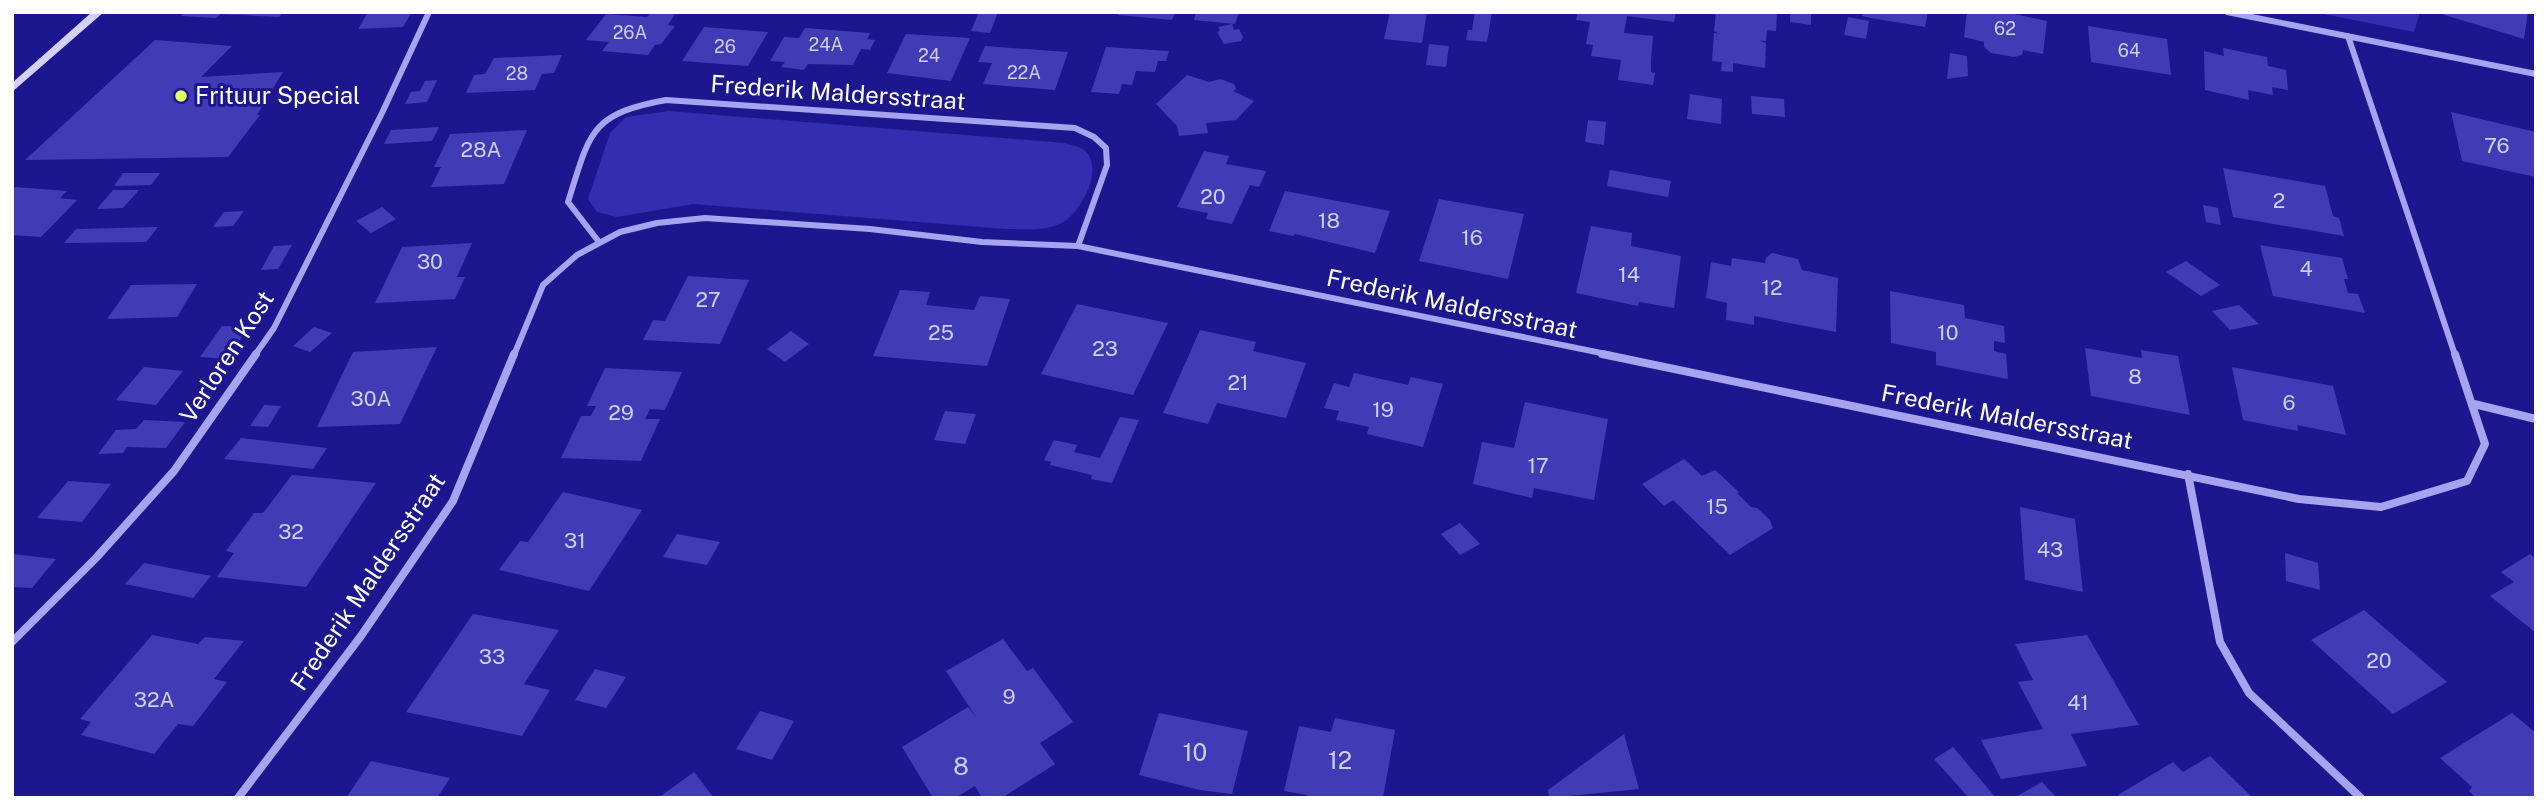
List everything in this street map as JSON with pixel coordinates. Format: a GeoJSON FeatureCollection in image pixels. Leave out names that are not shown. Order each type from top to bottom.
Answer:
{"type":"FeatureCollection","features":[{"type":"Feature","properties":{"kind":"main road"},"geometry":{"type":"LineString","coordinates":[[12,89],[99,12]]}},
{"type":"Feature","properties":{"kind":"street","name":"Verloren Kost"},"geometry":{"type":"LineString","coordinates":[[12,642],[96,558],[174,471],[274,328],[382,113],[429,12]]}},
{"type":"Feature","properties":{"kind":"street"},"geometry":{"type":"LineString","coordinates":[[2227,12],[2536,74]]}},
{"type":"Feature","properties":{"kind":"street","name":"Frederik Maldersstraat"},"geometry":{"type":"LineString","coordinates":[[237,798],[361,636],[453,500],[544,285],[578,255],[599,242],[620,232],[657,223],[705,218],[870,229],[982,242],[1078,246],[2299,499],[2381,507],[2467,481],[2485,444],[2474,404],[2348,36]]}},
{"type":"Feature","properties":{"kind":"street","name":"Frederik Maldersstraat"},"geometry":{"type":"LineString","coordinates":[[599,242],[568,202],[592,131],[610,114],[632,105],[666,100],[1074,128],[1094,136],[1106,148],[1107,165],[1078,246]]}},
{"type":"Feature","properties":{"kind":"street"},"geometry":{"type":"LineString","coordinates":[[2474,404],[2536,419]]}},
{"type":"Feature","properties":{"kind":"street"},"geometry":{"type":"LineString","coordinates":[[2188,474],[2220,642],[2249,693],[2361,798]]}},
{"type":"Feature","properties":{"kind":"shaded area"},"geometry":{"type":"Polygon","coordinates":[[[2314,12],[2420,12],[2414,32],[2314,12]]]}},
{"type":"Feature","properties":{"kind":"shaded area"},"geometry":{"type":"Polygon","coordinates":[[[669,111],[1064,143],[1084,150],[1090,157],[1092,177],[1084,198],[1072,215],[1058,225],[1036,229],[1006,229],[693,204],[617,217],[597,212],[588,199],[610,133],[626,117],[669,111]]]}},
{"type":"Feature","properties":{"kind":"building"},"geometry":{"type":"Polygon","coordinates":[[[185,12],[283,12],[279,17],[221,14],[216,18],[181,16],[185,12]]]}},
{"type":"Feature","properties":{"kind":"building"},"geometry":{"type":"Polygon","coordinates":[[[368,12],[412,12],[403,27],[358,29],[368,12]]]}},
{"type":"Feature","properties":{"kind":"building"},"geometry":{"type":"Polygon","coordinates":[[[651,12],[675,14],[668,25],[675,26],[648,55],[602,51],[609,42],[586,40],[606,14],[647,17],[651,12]]]}},
{"type":"Feature","properties":{"kind":"building"},"geometry":{"type":"Polygon","coordinates":[[[979,12],[998,12],[990,33],[971,31],[979,12]]]}},
{"type":"Feature","properties":{"kind":"building"},"geometry":{"type":"Polygon","coordinates":[[[1119,12],[1175,13],[1172,20],[1118,15],[1119,12]]]}},
{"type":"Feature","properties":{"kind":"building"},"geometry":{"type":"Polygon","coordinates":[[[1196,12],[1239,12],[1235,24],[1194,20],[1196,12]]]}},
{"type":"Feature","properties":{"kind":"building"},"geometry":{"type":"Polygon","coordinates":[[[1390,12],[1427,12],[1422,43],[1384,39],[1390,12]]]}},
{"type":"Feature","properties":{"kind":"building"},"geometry":{"type":"Polygon","coordinates":[[[1475,12],[1492,12],[1487,42],[1466,40],[1468,30],[1472,30],[1475,12]]]}},
{"type":"Feature","properties":{"kind":"building"},"geometry":{"type":"Polygon","coordinates":[[[1578,12],[1676,12],[1674,22],[1627,16],[1624,33],[1653,36],[1653,85],[1618,80],[1621,60],[1591,56],[1593,45],[1586,44],[1590,22],[1576,20],[1578,12]]]}},
{"type":"Feature","properties":{"kind":"building"},"geometry":{"type":"Polygon","coordinates":[[[1716,12],[1777,12],[1776,31],[1767,30],[1766,41],[1760,41],[1766,43],[1765,68],[1733,63],[1733,72],[1721,71],[1722,62],[1712,61],[1714,33],[1720,34],[1714,31],[1716,12]]]}},
{"type":"Feature","properties":{"kind":"building"},"geometry":{"type":"Polygon","coordinates":[[[1790,12],[1811,12],[1811,25],[1790,22],[1790,12]]]}},
{"type":"Feature","properties":{"kind":"building"},"geometry":{"type":"Polygon","coordinates":[[[1863,12],[1928,12],[1925,27],[1862,16],[1863,12]]]}},
{"type":"Feature","properties":{"kind":"building"},"geometry":{"type":"Polygon","coordinates":[[[1967,12],[2006,12],[2047,21],[2043,54],[2023,50],[2022,55],[2014,57],[1991,53],[1984,47],[1984,42],[1964,37],[1967,12]]]}},
{"type":"Feature","properties":{"kind":"building"},"geometry":{"type":"Polygon","coordinates":[[[2435,12],[2528,12],[2524,39],[2435,12]]]}},
{"type":"Feature","properties":{"kind":"building"},"geometry":{"type":"Polygon","coordinates":[[[1848,17],[1869,21],[1866,39],[1844,35],[1848,17]]]}},
{"type":"Feature","properties":{"kind":"building"},"geometry":{"type":"Polygon","coordinates":[[[1232,24],[1234,30],[1239,29],[1243,37],[1241,41],[1224,44],[1217,32],[1220,31],[1218,27],[1232,24]]]}},
{"type":"Feature","properties":{"kind":"building"},"geometry":{"type":"Polygon","coordinates":[[[2088,26],[2167,39],[2171,75],[2091,62],[2088,26]]]}},
{"type":"Feature","properties":{"kind":"building"},"geometry":{"type":"Polygon","coordinates":[[[704,27],[768,32],[748,66],[682,61],[704,27]]]}},
{"type":"Feature","properties":{"kind":"building"},"geometry":{"type":"Polygon","coordinates":[[[805,28],[870,33],[867,39],[875,40],[870,50],[861,49],[853,65],[808,64],[804,70],[781,67],[785,62],[770,61],[784,37],[799,38],[805,28]]]}},
{"type":"Feature","properties":{"kind":"building"},"geometry":{"type":"Polygon","coordinates":[[[906,34],[970,38],[951,81],[887,73],[906,34]]]}},
{"type":"Feature","properties":{"kind":"building","name":"Frituur Special"},"geometry":{"type":"Polygon","coordinates":[[[155,40],[232,46],[201,77],[283,72],[257,115],[260,115],[228,157],[25,160],[155,40]]]}},
{"type":"Feature","properties":{"kind":"building"},"geometry":{"type":"Polygon","coordinates":[[[1429,44],[1449,46],[1446,67],[1426,65],[1429,44]]]}},
{"type":"Feature","properties":{"kind":"building"},"geometry":{"type":"Polygon","coordinates":[[[985,46],[1068,52],[1055,90],[983,84],[992,63],[978,62],[985,46]]]}},
{"type":"Feature","properties":{"kind":"building"},"geometry":{"type":"Polygon","coordinates":[[[1106,47],[1169,51],[1166,61],[1158,61],[1155,72],[1136,71],[1132,85],[1122,84],[1119,94],[1091,92],[1106,47]]]}},
{"type":"Feature","properties":{"kind":"building"},"geometry":{"type":"Polygon","coordinates":[[[2223,48],[2267,57],[2268,66],[2286,70],[2288,90],[2272,87],[2273,95],[2248,90],[2249,100],[2205,90],[2204,51],[2224,56],[2223,48]]]}},
{"type":"Feature","properties":{"kind":"building"},"geometry":{"type":"Polygon","coordinates":[[[1950,53],[1967,56],[1968,76],[1947,79],[1950,53]]]}},
{"type":"Feature","properties":{"kind":"building"},"geometry":{"type":"Polygon","coordinates":[[[562,55],[554,73],[542,74],[535,90],[466,93],[474,75],[485,74],[494,58],[562,55]]]}},
{"type":"Feature","properties":{"kind":"building"},"geometry":{"type":"Polygon","coordinates":[[[1187,75],[1209,82],[1220,79],[1234,84],[1236,89],[1233,91],[1254,101],[1236,120],[1206,123],[1208,133],[1179,136],[1177,126],[1156,104],[1187,75]]]}},
{"type":"Feature","properties":{"kind":"building"},"geometry":{"type":"Polygon","coordinates":[[[437,80],[427,102],[405,104],[411,92],[420,91],[425,81],[437,80]]]}},
{"type":"Feature","properties":{"kind":"building"},"geometry":{"type":"Polygon","coordinates":[[[1690,94],[1722,99],[1721,124],[1687,119],[1690,94]]]}},
{"type":"Feature","properties":{"kind":"building"},"geometry":{"type":"Polygon","coordinates":[[[1751,96],[1784,99],[1785,117],[1752,114],[1751,96]]]}},
{"type":"Feature","properties":{"kind":"building"},"geometry":{"type":"Polygon","coordinates":[[[2451,112],[2536,132],[2536,177],[2462,161],[2451,112]]]}},
{"type":"Feature","properties":{"kind":"building"},"geometry":{"type":"Polygon","coordinates":[[[1588,120],[1606,122],[1604,145],[1585,142],[1588,120]]]}},
{"type":"Feature","properties":{"kind":"building"},"geometry":{"type":"Polygon","coordinates":[[[439,127],[432,141],[384,144],[391,130],[439,127]]]}},
{"type":"Feature","properties":{"kind":"building"},"geometry":{"type":"Polygon","coordinates":[[[527,130],[504,184],[431,187],[441,167],[434,167],[450,134],[527,130]]]}},
{"type":"Feature","properties":{"kind":"building"},"geometry":{"type":"Polygon","coordinates":[[[1204,151],[1229,156],[1226,164],[1266,171],[1259,187],[1250,185],[1232,224],[1206,219],[1208,213],[1177,207],[1204,151]]]}},
{"type":"Feature","properties":{"kind":"building"},"geometry":{"type":"Polygon","coordinates":[[[2223,168],[2325,186],[2333,216],[2339,218],[2344,236],[2233,217],[2223,168]]]}},
{"type":"Feature","properties":{"kind":"building"},"geometry":{"type":"Polygon","coordinates":[[[1610,170],[1671,181],[1668,197],[1607,186],[1610,170]]]}},
{"type":"Feature","properties":{"kind":"building"},"geometry":{"type":"Polygon","coordinates":[[[123,173],[160,173],[151,185],[114,186],[123,173]]]}},
{"type":"Feature","properties":{"kind":"building"},"geometry":{"type":"Polygon","coordinates":[[[15,187],[67,191],[60,198],[77,200],[41,237],[12,235],[12,189],[15,187]]]}},
{"type":"Feature","properties":{"kind":"building"},"geometry":{"type":"Polygon","coordinates":[[[113,190],[139,190],[123,208],[97,209],[113,190]]]}},
{"type":"Feature","properties":{"kind":"building"},"geometry":{"type":"Polygon","coordinates":[[[1285,191],[1390,211],[1375,253],[1295,234],[1293,236],[1269,231],[1285,191]]]}},
{"type":"Feature","properties":{"kind":"building"},"geometry":{"type":"Polygon","coordinates":[[[1439,199],[1524,214],[1508,279],[1419,261],[1439,199]]]}},
{"type":"Feature","properties":{"kind":"building"},"geometry":{"type":"Polygon","coordinates":[[[2203,205],[2218,208],[2221,225],[2206,222],[2203,205]]]}},
{"type":"Feature","properties":{"kind":"building"},"geometry":{"type":"Polygon","coordinates":[[[382,207],[396,219],[371,233],[356,221],[382,207]]]}},
{"type":"Feature","properties":{"kind":"building"},"geometry":{"type":"Polygon","coordinates":[[[244,211],[233,226],[213,227],[224,212],[244,211]]]}},
{"type":"Feature","properties":{"kind":"building"},"geometry":{"type":"Polygon","coordinates":[[[1591,226],[1632,233],[1631,246],[1681,256],[1674,308],[1639,302],[1638,306],[1576,293],[1591,226]]]}},
{"type":"Feature","properties":{"kind":"building"},"geometry":{"type":"Polygon","coordinates":[[[158,227],[146,242],[64,243],[76,229],[158,227]]]}},
{"type":"Feature","properties":{"kind":"building"},"geometry":{"type":"Polygon","coordinates":[[[472,243],[457,277],[465,277],[455,299],[375,303],[402,247],[472,243]]]}},
{"type":"Feature","properties":{"kind":"building"},"geometry":{"type":"Polygon","coordinates":[[[292,245],[278,269],[261,270],[274,246],[292,245]]]}},
{"type":"Feature","properties":{"kind":"building"},"geometry":{"type":"Polygon","coordinates":[[[2260,245],[2342,258],[2348,279],[2344,279],[2348,293],[2358,294],[2365,313],[2273,296],[2260,245]]]}},
{"type":"Feature","properties":{"kind":"building"},"geometry":{"type":"Polygon","coordinates":[[[1772,253],[1798,259],[1802,270],[1838,278],[1836,332],[1754,316],[1754,325],[1726,320],[1727,303],[1706,298],[1711,262],[1731,266],[1732,258],[1765,263],[1772,253]]]}},
{"type":"Feature","properties":{"kind":"building"},"geometry":{"type":"Polygon","coordinates":[[[2186,261],[2220,285],[2201,296],[2166,272],[2186,261]]]}},
{"type":"Feature","properties":{"kind":"building"},"geometry":{"type":"Polygon","coordinates":[[[688,276],[749,280],[720,344],[643,340],[653,320],[665,321],[688,276]]]}},
{"type":"Feature","properties":{"kind":"building"},"geometry":{"type":"Polygon","coordinates":[[[197,284],[177,317],[107,319],[131,285],[197,284]]]}},
{"type":"Feature","properties":{"kind":"building"},"geometry":{"type":"Polygon","coordinates":[[[900,290],[930,292],[926,305],[974,310],[980,296],[1010,299],[987,366],[873,356],[900,290]]]}},
{"type":"Feature","properties":{"kind":"building"},"geometry":{"type":"Polygon","coordinates":[[[1890,291],[1964,305],[1965,318],[2004,326],[2005,343],[1994,341],[1994,351],[2006,354],[2008,379],[1936,365],[1936,352],[1891,343],[1890,291]]]}},
{"type":"Feature","properties":{"kind":"building"},"geometry":{"type":"Polygon","coordinates":[[[1077,304],[1168,323],[1133,395],[1041,374],[1077,304]]]}},
{"type":"Feature","properties":{"kind":"building"},"geometry":{"type":"Polygon","coordinates":[[[2239,305],[2259,324],[2230,330],[2212,311],[2239,305]]]}},
{"type":"Feature","properties":{"kind":"building"},"geometry":{"type":"Polygon","coordinates":[[[222,326],[249,327],[227,359],[200,357],[222,326]]]}},
{"type":"Feature","properties":{"kind":"building"},"geometry":{"type":"Polygon","coordinates":[[[314,327],[332,333],[310,352],[293,346],[314,327]]]}},
{"type":"Feature","properties":{"kind":"building"},"geometry":{"type":"Polygon","coordinates":[[[1200,330],[1256,342],[1253,351],[1306,363],[1286,418],[1217,403],[1208,424],[1163,413],[1200,330]]]}},
{"type":"Feature","properties":{"kind":"building"},"geometry":{"type":"Polygon","coordinates":[[[791,331],[809,344],[785,362],[767,349],[791,331]]]}},
{"type":"Feature","properties":{"kind":"building"},"geometry":{"type":"Polygon","coordinates":[[[437,347],[400,424],[317,427],[353,352],[437,347]]]}},
{"type":"Feature","properties":{"kind":"building"},"geometry":{"type":"Polygon","coordinates":[[[2085,348],[2142,358],[2141,350],[2178,356],[2190,415],[2091,396],[2085,348]]]}},
{"type":"Feature","properties":{"kind":"building"},"geometry":{"type":"Polygon","coordinates":[[[144,367],[183,371],[156,405],[116,400],[144,367]]]}},
{"type":"Feature","properties":{"kind":"building"},"geometry":{"type":"Polygon","coordinates":[[[2232,367],[2333,386],[2346,435],[2297,425],[2298,431],[2243,420],[2232,367]]]}},
{"type":"Feature","properties":{"kind":"building"},"geometry":{"type":"Polygon","coordinates":[[[605,368],[682,372],[665,410],[650,409],[645,419],[660,419],[641,461],[561,458],[581,416],[591,416],[596,406],[587,406],[605,368]]]}},
{"type":"Feature","properties":{"kind":"building"},"geometry":{"type":"Polygon","coordinates":[[[1354,373],[1408,385],[1411,377],[1443,384],[1423,447],[1367,434],[1369,427],[1336,420],[1339,411],[1324,408],[1334,383],[1349,387],[1354,373]]]}},
{"type":"Feature","properties":{"kind":"building"},"geometry":{"type":"Polygon","coordinates":[[[1525,402],[1608,419],[1594,500],[1534,488],[1532,498],[1473,484],[1482,442],[1514,448],[1525,402]]]}},
{"type":"Feature","properties":{"kind":"building"},"geometry":{"type":"Polygon","coordinates":[[[264,405],[281,406],[268,427],[250,426],[264,405]]]}},
{"type":"Feature","properties":{"kind":"building"},"geometry":{"type":"Polygon","coordinates":[[[945,411],[976,414],[965,444],[934,440],[945,411]]]}},
{"type":"Feature","properties":{"kind":"building"},"geometry":{"type":"Polygon","coordinates":[[[1120,417],[1139,420],[1112,483],[1091,479],[1092,475],[1050,465],[1051,462],[1044,460],[1054,440],[1077,445],[1074,452],[1100,458],[1120,417]]]}},
{"type":"Feature","properties":{"kind":"building"},"geometry":{"type":"Polygon","coordinates":[[[144,420],[185,422],[166,448],[127,447],[123,453],[98,454],[116,430],[136,429],[144,420]]]}},
{"type":"Feature","properties":{"kind":"building"},"geometry":{"type":"Polygon","coordinates":[[[241,438],[327,448],[313,469],[224,459],[241,438]]]}},
{"type":"Feature","properties":{"kind":"building"},"geometry":{"type":"Polygon","coordinates":[[[1684,459],[1702,476],[1715,470],[1751,507],[1757,508],[1770,520],[1773,528],[1730,555],[1673,500],[1664,506],[1642,484],[1684,459]]]}},
{"type":"Feature","properties":{"kind":"building"},"geometry":{"type":"Polygon","coordinates":[[[292,475],[376,483],[306,587],[217,577],[234,553],[226,551],[254,513],[263,513],[292,475]]]}},
{"type":"Feature","properties":{"kind":"building"},"geometry":{"type":"Polygon","coordinates":[[[68,481],[111,484],[82,522],[37,518],[68,481]]]}},
{"type":"Feature","properties":{"kind":"building"},"geometry":{"type":"Polygon","coordinates":[[[563,492],[642,510],[589,591],[499,570],[520,541],[528,542],[563,492]]]}},
{"type":"Feature","properties":{"kind":"building"},"geometry":{"type":"Polygon","coordinates":[[[2020,507],[2075,519],[2083,592],[2025,580],[2020,507]]]}},
{"type":"Feature","properties":{"kind":"building"},"geometry":{"type":"Polygon","coordinates":[[[1460,523],[1480,544],[1460,555],[1441,534],[1460,523]]]}},
{"type":"Feature","properties":{"kind":"building"},"geometry":{"type":"Polygon","coordinates":[[[677,534],[720,542],[707,565],[663,557],[677,534]]]}},
{"type":"Feature","properties":{"kind":"building"},"geometry":{"type":"Polygon","coordinates":[[[2285,553],[2318,563],[2320,590],[2286,581],[2285,553]]]}},
{"type":"Feature","properties":{"kind":"building"},"geometry":{"type":"Polygon","coordinates":[[[12,554],[56,559],[32,588],[12,587],[12,554]]]}},
{"type":"Feature","properties":{"kind":"building"},"geometry":{"type":"Polygon","coordinates":[[[2530,554],[2536,559],[2536,633],[2490,596],[2514,582],[2501,572],[2530,554]]]}},
{"type":"Feature","properties":{"kind":"building"},"geometry":{"type":"Polygon","coordinates":[[[144,563],[211,576],[193,598],[125,584],[144,563]]]}},
{"type":"Feature","properties":{"kind":"building"},"geometry":{"type":"Polygon","coordinates":[[[2364,610],[2447,682],[2393,714],[2311,640],[2364,610]]]}},
{"type":"Feature","properties":{"kind":"building"},"geometry":{"type":"Polygon","coordinates":[[[473,614],[559,630],[524,684],[550,690],[522,736],[406,712],[473,614]]]}},
{"type":"Feature","properties":{"kind":"building"},"geometry":{"type":"Polygon","coordinates":[[[152,635],[198,644],[205,637],[244,641],[214,679],[227,682],[193,726],[178,724],[154,754],[81,735],[91,722],[80,719],[152,635]]]}},
{"type":"Feature","properties":{"kind":"building"},"geometry":{"type":"Polygon","coordinates":[[[2087,635],[2139,725],[2071,734],[2087,766],[2001,779],[1981,740],[2043,729],[2018,682],[2033,680],[2015,644],[2087,635]]]}},
{"type":"Feature","properties":{"kind":"building"},"geometry":{"type":"Polygon","coordinates":[[[1003,639],[1027,671],[1033,668],[1073,722],[1040,743],[1055,764],[1002,798],[982,798],[975,786],[955,798],[933,798],[902,747],[968,707],[976,717],[946,671],[1003,639]]]}},
{"type":"Feature","properties":{"kind":"building"},"geometry":{"type":"Polygon","coordinates":[[[595,669],[626,677],[606,708],[575,700],[595,669]]]}},
{"type":"Feature","properties":{"kind":"building"},"geometry":{"type":"Polygon","coordinates":[[[760,711],[794,721],[772,760],[736,749],[760,711]]]}},
{"type":"Feature","properties":{"kind":"building"},"geometry":{"type":"Polygon","coordinates":[[[1159,713],[1248,731],[1232,794],[1200,790],[1139,775],[1159,713]]]}},
{"type":"Feature","properties":{"kind":"building"},"geometry":{"type":"Polygon","coordinates":[[[2512,713],[2536,733],[2536,798],[2476,798],[2469,791],[2472,787],[2440,758],[2512,713]]]}},
{"type":"Feature","properties":{"kind":"building"},"geometry":{"type":"Polygon","coordinates":[[[1335,718],[1395,730],[1383,798],[1307,798],[1307,795],[1284,791],[1299,726],[1331,732],[1335,718]]]}},
{"type":"Feature","properties":{"kind":"building"},"geometry":{"type":"Polygon","coordinates":[[[1624,734],[1639,789],[1549,798],[1548,790],[1624,734]]]}},
{"type":"Feature","properties":{"kind":"building"},"geometry":{"type":"Polygon","coordinates":[[[1953,747],[1996,798],[1969,798],[1934,759],[1953,747]]]}},
{"type":"Feature","properties":{"kind":"building"},"geometry":{"type":"Polygon","coordinates":[[[2210,756],[2253,798],[2121,798],[2118,795],[2173,762],[2183,772],[2210,756]]]}},
{"type":"Feature","properties":{"kind":"building"},"geometry":{"type":"Polygon","coordinates":[[[371,761],[450,778],[437,798],[346,798],[371,761]]]}},
{"type":"Feature","properties":{"kind":"building"},"geometry":{"type":"Polygon","coordinates":[[[694,772],[714,798],[658,798],[694,772]]]}},
{"type":"Feature","properties":{"kind":"building"},"geometry":{"type":"Polygon","coordinates":[[[2042,782],[2057,798],[2014,798],[2042,782]]]}},
{"type":"Feature","properties":{"kind":"place","name":"Frituur Special"},"geometry":{"type":"Point","coordinates":[181,96]}}]}
